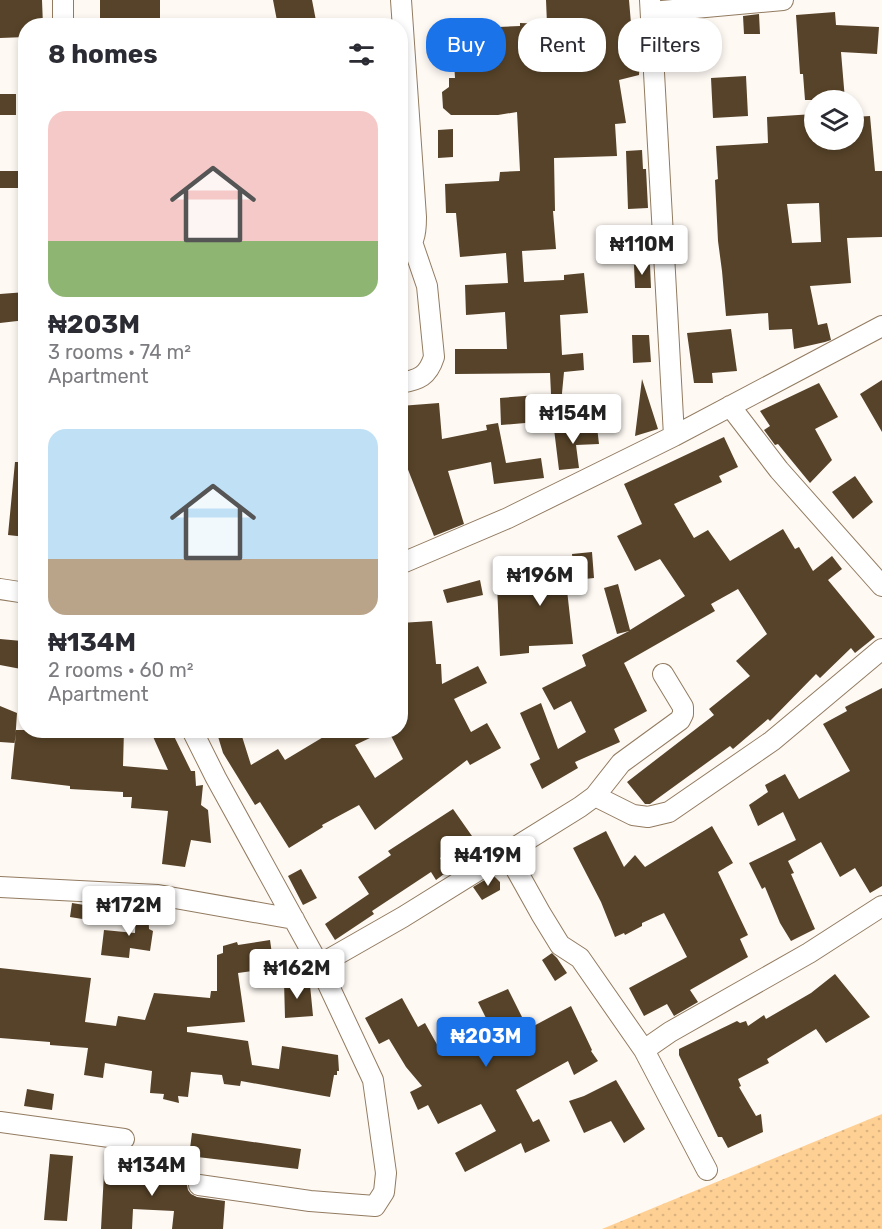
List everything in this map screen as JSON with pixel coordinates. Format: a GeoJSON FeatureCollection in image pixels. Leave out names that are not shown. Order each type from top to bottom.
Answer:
{"type":"FeatureCollection","features":[{"type":"Feature","properties":{"kind":"street"},"geometry":{"type":"LineString","coordinates":[[63,0],[63,18]]}},
{"type":"Feature","properties":{"kind":"street"},"geometry":{"type":"LineString","coordinates":[[401,0],[402,18]]}},
{"type":"Feature","properties":{"kind":"street"},"geometry":{"type":"LineString","coordinates":[[674,436],[651,6],[783,0]]}},
{"type":"Feature","properties":{"kind":"street"},"geometry":{"type":"LineString","coordinates":[[408,102],[416,234],[408,245]]}},
{"type":"Feature","properties":{"kind":"street"},"geometry":{"type":"LineString","coordinates":[[408,252],[427,286],[434,357],[430,369],[422,376],[408,382]]}},
{"type":"Feature","properties":{"kind":"street"},"geometry":{"type":"LineString","coordinates":[[408,561],[508,518],[674,436],[882,326]]}},
{"type":"Feature","properties":{"kind":"street"},"geometry":{"type":"LineString","coordinates":[[730,406],[779,470],[882,586]]}},
{"type":"Feature","properties":{"kind":"street"},"geometry":{"type":"LineString","coordinates":[[0,589],[18,592]]}},
{"type":"Feature","properties":{"kind":"street"},"geometry":{"type":"LineString","coordinates":[[595,796],[633,815],[648,817],[669,812],[772,741],[882,649]]}},
{"type":"Feature","properties":{"kind":"street"},"geometry":{"type":"LineString","coordinates":[[319,965],[403,917],[595,796],[621,763],[680,720],[683,707],[663,674]]}},
{"type":"Feature","properties":{"kind":"street"},"geometry":{"type":"LineString","coordinates":[[196,738],[319,965],[373,1080],[386,1173],[384,1192],[375,1206],[310,1201],[199,1185]]}},
{"type":"Feature","properties":{"kind":"street"},"geometry":{"type":"LineString","coordinates":[[507,853],[560,945],[580,958],[644,1050],[707,1170]]}},
{"type":"Feature","properties":{"kind":"street"},"geometry":{"type":"LineString","coordinates":[[0,887],[158,895],[294,919]]}},
{"type":"Feature","properties":{"kind":"street"},"geometry":{"type":"LineString","coordinates":[[644,1050],[670,1032],[809,953],[882,906]]}},
{"type":"Feature","properties":{"kind":"street"},"geometry":{"type":"LineString","coordinates":[[0,1122],[124,1139]]}},
{"type":"Feature","properties":{"kind":"shaded area"},"geometry":{"type":"Polygon","coordinates":[[[882,1114],[882,1229],[602,1229],[882,1114]]]}},
{"type":"Feature","properties":{"kind":"building"},"geometry":{"type":"Polygon","coordinates":[[[0,0],[42,0],[43,18],[18,18],[18,37],[0,38],[0,0]]]}},
{"type":"Feature","properties":{"kind":"building"},"geometry":{"type":"Polygon","coordinates":[[[100,0],[160,0],[160,18],[100,18],[100,0]]]}},
{"type":"Feature","properties":{"kind":"building"},"geometry":{"type":"Polygon","coordinates":[[[273,0],[312,0],[315,18],[276,18],[273,0]]]}},
{"type":"Feature","properties":{"kind":"building"},"geometry":{"type":"Polygon","coordinates":[[[546,0],[629,0],[631,18],[618,18],[618,72],[639,72],[639,75],[619,80],[626,123],[615,124],[617,156],[554,158],[555,211],[553,211],[556,249],[522,251],[524,282],[564,280],[564,275],[584,273],[588,313],[560,315],[562,355],[583,353],[584,370],[564,372],[562,393],[565,424],[549,425],[548,421],[501,425],[500,398],[551,394],[550,373],[455,374],[455,349],[507,349],[505,312],[466,315],[465,285],[508,283],[506,253],[460,257],[456,213],[446,213],[445,184],[499,181],[500,172],[520,171],[517,112],[498,115],[451,115],[443,108],[442,92],[449,87],[449,78],[455,78],[455,72],[506,72],[506,27],[518,26],[518,72],[606,72],[606,18],[547,18],[546,0]]]}},
{"type":"Feature","properties":{"kind":"building"},"geometry":{"type":"Polygon","coordinates":[[[835,12],[836,25],[879,27],[877,54],[841,52],[844,90],[804,90],[803,74],[800,74],[796,15],[835,12]]]}},
{"type":"Feature","properties":{"kind":"building"},"geometry":{"type":"Polygon","coordinates":[[[759,14],[760,34],[744,34],[743,16],[759,14]]]}},
{"type":"Feature","properties":{"kind":"building"},"geometry":{"type":"Polygon","coordinates":[[[746,76],[748,116],[713,118],[711,78],[746,76]]]}},
{"type":"Feature","properties":{"kind":"building"},"geometry":{"type":"Polygon","coordinates":[[[0,94],[16,94],[16,115],[0,115],[0,94]]]}},
{"type":"Feature","properties":{"kind":"building"},"geometry":{"type":"Polygon","coordinates":[[[804,115],[804,150],[864,150],[864,116],[870,116],[875,171],[882,171],[882,237],[847,238],[851,283],[810,286],[818,325],[827,323],[831,340],[794,349],[792,329],[769,330],[768,313],[726,316],[718,241],[716,146],[768,143],[767,117],[804,115]],[[819,203],[787,204],[792,243],[821,242],[819,203]]]}},
{"type":"Feature","properties":{"kind":"building"},"geometry":{"type":"Polygon","coordinates":[[[453,129],[453,157],[438,158],[438,130],[453,129]]]}},
{"type":"Feature","properties":{"kind":"building"},"geometry":{"type":"Polygon","coordinates":[[[642,150],[643,169],[646,169],[648,208],[628,209],[626,151],[642,150]]]}},
{"type":"Feature","properties":{"kind":"building"},"geometry":{"type":"Polygon","coordinates":[[[0,171],[18,171],[18,188],[0,188],[0,171]]]}},
{"type":"Feature","properties":{"kind":"building"},"geometry":{"type":"Polygon","coordinates":[[[638,228],[639,258],[622,260],[621,229],[638,228]]]}},
{"type":"Feature","properties":{"kind":"building"},"geometry":{"type":"Polygon","coordinates":[[[634,265],[650,265],[651,288],[635,288],[634,265]]]}},
{"type":"Feature","properties":{"kind":"building"},"geometry":{"type":"Polygon","coordinates":[[[18,293],[18,321],[0,323],[0,294],[18,293]]]}},
{"type":"Feature","properties":{"kind":"building"},"geometry":{"type":"Polygon","coordinates":[[[731,329],[737,371],[712,373],[713,383],[694,383],[687,333],[731,329]]]}},
{"type":"Feature","properties":{"kind":"building"},"geometry":{"type":"Polygon","coordinates":[[[632,335],[649,335],[651,362],[633,363],[632,335]]]}},
{"type":"Feature","properties":{"kind":"building"},"geometry":{"type":"Polygon","coordinates":[[[642,379],[658,429],[635,436],[642,379]]]}},
{"type":"Feature","properties":{"kind":"building"},"geometry":{"type":"Polygon","coordinates":[[[882,380],[882,432],[860,394],[882,380]]]}},
{"type":"Feature","properties":{"kind":"building"},"geometry":{"type":"Polygon","coordinates":[[[819,383],[838,417],[815,429],[832,460],[810,483],[764,430],[770,426],[760,411],[819,383]]]}},
{"type":"Feature","properties":{"kind":"building"},"geometry":{"type":"Polygon","coordinates":[[[439,403],[442,439],[487,430],[486,425],[498,423],[506,463],[541,458],[544,478],[494,484],[491,462],[448,471],[464,524],[434,536],[408,470],[408,405],[439,403]]]}},
{"type":"Feature","properties":{"kind":"building"},"geometry":{"type":"Polygon","coordinates":[[[597,427],[599,444],[576,445],[579,468],[559,470],[554,429],[597,427]]]}},
{"type":"Feature","properties":{"kind":"building"},"geometry":{"type":"Polygon","coordinates":[[[724,437],[738,467],[719,476],[722,482],[674,504],[694,538],[708,530],[730,561],[783,529],[795,549],[799,547],[813,571],[832,556],[842,569],[828,580],[875,637],[855,653],[851,648],[820,678],[816,674],[770,721],[768,719],[733,749],[730,746],[650,804],[645,804],[627,782],[714,715],[709,709],[750,676],[736,661],[767,634],[738,589],[711,604],[715,611],[624,663],[647,711],[614,729],[620,742],[575,762],[578,768],[542,789],[530,764],[540,759],[520,713],[541,703],[558,749],[586,732],[571,701],[554,710],[542,688],[586,666],[582,655],[629,631],[617,634],[604,588],[618,584],[630,630],[685,596],[660,559],[635,571],[617,536],[642,524],[624,484],[724,437]]]}},
{"type":"Feature","properties":{"kind":"building"},"geometry":{"type":"Polygon","coordinates":[[[15,462],[18,462],[18,536],[8,535],[15,462]]]}},
{"type":"Feature","properties":{"kind":"building"},"geometry":{"type":"Polygon","coordinates":[[[855,476],[873,502],[853,519],[832,492],[855,476]]]}},
{"type":"Feature","properties":{"kind":"building"},"geometry":{"type":"Polygon","coordinates":[[[592,552],[594,578],[566,581],[573,644],[529,646],[529,653],[500,656],[497,584],[538,581],[538,567],[573,564],[572,554],[592,552]]]}},
{"type":"Feature","properties":{"kind":"building"},"geometry":{"type":"Polygon","coordinates":[[[480,580],[483,595],[447,603],[443,590],[480,580]]]}},
{"type":"Feature","properties":{"kind":"building"},"geometry":{"type":"Polygon","coordinates":[[[432,621],[436,664],[441,664],[442,684],[478,666],[487,683],[454,699],[471,732],[487,723],[501,748],[470,765],[467,760],[375,830],[359,805],[322,825],[323,827],[289,848],[260,802],[255,805],[223,753],[218,738],[243,738],[251,765],[278,749],[285,760],[322,738],[370,738],[355,745],[375,778],[403,759],[392,738],[408,738],[408,622],[432,621]]]}},
{"type":"Feature","properties":{"kind":"building"},"geometry":{"type":"Polygon","coordinates":[[[0,639],[18,641],[18,668],[0,665],[0,639]]]}},
{"type":"Feature","properties":{"kind":"building"},"geometry":{"type":"Polygon","coordinates":[[[882,688],[882,886],[870,893],[855,868],[840,877],[821,842],[788,861],[794,873],[791,874],[815,929],[791,941],[780,923],[765,887],[762,889],[749,863],[796,840],[783,812],[758,826],[749,805],[768,792],[765,785],[785,774],[799,799],[850,771],[823,724],[847,711],[845,707],[882,688]]]}},
{"type":"Feature","properties":{"kind":"building"},"geometry":{"type":"Polygon","coordinates":[[[0,706],[17,713],[15,743],[0,742],[0,706]]]}},
{"type":"Feature","properties":{"kind":"building"},"geometry":{"type":"Polygon","coordinates":[[[16,730],[18,730],[18,738],[124,738],[123,766],[168,770],[154,738],[175,738],[191,771],[195,771],[196,786],[203,785],[201,805],[208,810],[211,843],[191,840],[185,867],[162,864],[168,811],[131,808],[132,797],[123,797],[123,792],[70,789],[70,786],[11,779],[16,730]]]}},
{"type":"Feature","properties":{"kind":"building"},"geometry":{"type":"Polygon","coordinates":[[[453,809],[472,836],[440,858],[448,871],[436,880],[431,872],[372,911],[374,914],[335,940],[325,924],[369,894],[358,877],[391,855],[388,851],[453,809]]]}},
{"type":"Feature","properties":{"kind":"building"},"geometry":{"type":"Polygon","coordinates":[[[712,826],[733,863],[718,872],[748,935],[740,939],[748,957],[690,990],[698,1002],[674,1016],[667,1004],[644,1016],[629,988],[687,957],[664,913],[642,923],[642,926],[625,935],[624,933],[615,937],[601,902],[573,848],[606,831],[624,867],[635,855],[645,867],[712,826]]]}},
{"type":"Feature","properties":{"kind":"building"},"geometry":{"type":"Polygon","coordinates":[[[301,869],[317,898],[303,905],[288,876],[301,869]]]}},
{"type":"Feature","properties":{"kind":"building"},"geometry":{"type":"Polygon","coordinates":[[[493,875],[500,882],[500,890],[482,900],[473,887],[493,875]]]}},
{"type":"Feature","properties":{"kind":"building"},"geometry":{"type":"Polygon","coordinates":[[[72,903],[103,908],[101,922],[70,917],[72,903]]]}},
{"type":"Feature","properties":{"kind":"building"},"geometry":{"type":"Polygon","coordinates":[[[136,906],[148,907],[149,929],[153,931],[150,951],[130,948],[129,958],[101,955],[104,930],[135,933],[136,906]]]}},
{"type":"Feature","properties":{"kind":"building"},"geometry":{"type":"Polygon","coordinates":[[[270,940],[274,968],[238,973],[245,1022],[187,1027],[187,1032],[248,1041],[252,1065],[279,1069],[282,1046],[338,1055],[339,1071],[337,1075],[334,1075],[330,1097],[241,1081],[240,1086],[224,1084],[222,1075],[191,1072],[188,1097],[178,1096],[179,1103],[163,1099],[164,1094],[150,1093],[152,1071],[105,1063],[103,1078],[84,1075],[88,1048],[0,1038],[0,968],[91,978],[85,1022],[116,1026],[118,1016],[145,1020],[154,993],[210,998],[211,991],[217,991],[217,955],[223,953],[223,946],[237,942],[238,945],[270,940]]]}},
{"type":"Feature","properties":{"kind":"building"},"geometry":{"type":"Polygon","coordinates":[[[552,953],[567,973],[555,981],[542,960],[552,953]]]}},
{"type":"Feature","properties":{"kind":"building"},"geometry":{"type":"Polygon","coordinates":[[[835,974],[870,1017],[826,1043],[816,1029],[767,1059],[769,1063],[738,1079],[741,1086],[739,1087],[756,1116],[761,1114],[763,1132],[728,1148],[722,1137],[718,1137],[679,1055],[679,1049],[737,1021],[740,1023],[746,1021],[748,1026],[764,1015],[766,1019],[811,993],[835,974]]]}},
{"type":"Feature","properties":{"kind":"building"},"geometry":{"type":"Polygon","coordinates":[[[301,979],[302,988],[310,985],[313,1016],[285,1018],[284,981],[301,979]]]}},
{"type":"Feature","properties":{"kind":"building"},"geometry":{"type":"Polygon","coordinates":[[[508,989],[528,1029],[571,1006],[591,1051],[598,1061],[574,1075],[568,1061],[516,1090],[533,1122],[539,1119],[550,1141],[525,1153],[521,1143],[465,1172],[455,1153],[496,1131],[481,1104],[438,1124],[428,1105],[418,1110],[410,1092],[422,1086],[406,1067],[389,1039],[379,1044],[365,1018],[402,998],[418,1027],[425,1023],[439,1048],[487,1020],[478,1002],[508,989]]]}},
{"type":"Feature","properties":{"kind":"building"},"geometry":{"type":"Polygon","coordinates":[[[616,1080],[645,1129],[624,1143],[611,1121],[584,1133],[569,1101],[616,1080]]]}},
{"type":"Feature","properties":{"kind":"building"},"geometry":{"type":"Polygon","coordinates":[[[27,1089],[54,1094],[52,1110],[24,1106],[27,1089]]]}},
{"type":"Feature","properties":{"kind":"building"},"geometry":{"type":"Polygon","coordinates":[[[192,1133],[301,1149],[298,1169],[189,1156],[192,1133]]]}},
{"type":"Feature","properties":{"kind":"building"},"geometry":{"type":"Polygon","coordinates":[[[50,1154],[73,1156],[67,1221],[44,1220],[50,1154]]]}},
{"type":"Feature","properties":{"kind":"building"},"geometry":{"type":"Polygon","coordinates":[[[105,1154],[136,1156],[135,1162],[165,1163],[164,1185],[187,1185],[191,1194],[197,1197],[225,1201],[223,1229],[172,1229],[174,1211],[133,1209],[132,1229],[101,1229],[105,1154]]]}}]}
